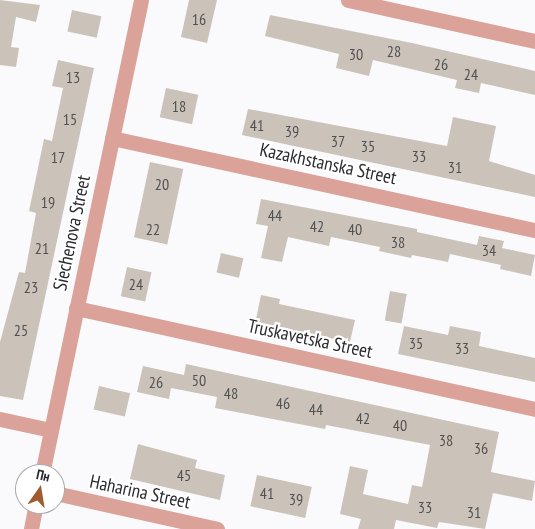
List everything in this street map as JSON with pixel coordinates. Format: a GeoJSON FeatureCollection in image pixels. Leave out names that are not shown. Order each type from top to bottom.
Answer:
{"type":"FeatureCollection","features":[{"type":"Feature","properties":{"kind":"street","name":"Siechenova Street"},"geometry":{"type":"LineString","coordinates":[[44,464],[141,0]]}},
{"type":"Feature","properties":{"kind":"street"},"geometry":{"type":"LineString","coordinates":[[348,0],[535,41]]}},
{"type":"Feature","properties":{"kind":"street","name":"Kazakhstanska Street"},"geometry":{"type":"LineString","coordinates":[[112,138],[535,230]]}},
{"type":"Feature","properties":{"kind":"street","name":"Truskavetska Street"},"geometry":{"type":"LineString","coordinates":[[76,308],[535,409]]}},
{"type":"Feature","properties":{"kind":"street"},"geometry":{"type":"LineString","coordinates":[[0,419],[51,430]]}},
{"type":"Feature","properties":{"kind":"street","name":"Haharina Street"},"geometry":{"type":"LineString","coordinates":[[65,495],[217,529]]}},
{"type":"Feature","properties":{"kind":"street"},"geometry":{"type":"LineString","coordinates":[[31,529],[34,514]]}},
{"type":"Feature","properties":{"kind":"building"},"geometry":{"type":"Polygon","coordinates":[[[0,0],[40,5],[36,22],[16,17],[11,47],[19,48],[16,67],[0,65],[0,0]]]}},
{"type":"Feature","properties":{"kind":"building"},"geometry":{"type":"Polygon","coordinates":[[[189,0],[217,0],[207,43],[181,37],[189,0]]]}},
{"type":"Feature","properties":{"kind":"building"},"geometry":{"type":"Polygon","coordinates":[[[72,10],[101,16],[97,38],[67,32],[72,10]]]}},
{"type":"Feature","properties":{"kind":"building"},"geometry":{"type":"Polygon","coordinates":[[[270,15],[412,43],[535,71],[535,95],[481,83],[479,93],[455,88],[457,80],[373,60],[369,76],[336,68],[339,54],[265,36],[270,15]]]}},
{"type":"Feature","properties":{"kind":"building"},"geometry":{"type":"Polygon","coordinates":[[[58,60],[94,68],[23,400],[0,396],[0,342],[19,272],[25,273],[36,213],[29,211],[44,139],[52,141],[63,88],[52,86],[58,60]]]}},
{"type":"Feature","properties":{"kind":"building"},"geometry":{"type":"Polygon","coordinates":[[[166,88],[198,95],[192,124],[160,117],[166,88]]]}},
{"type":"Feature","properties":{"kind":"building"},"geometry":{"type":"Polygon","coordinates":[[[248,109],[447,146],[453,117],[496,126],[489,161],[535,175],[535,197],[242,135],[248,109]]]}},
{"type":"Feature","properties":{"kind":"building"},"geometry":{"type":"Polygon","coordinates":[[[150,162],[183,169],[167,244],[134,237],[150,162]]]}},
{"type":"Feature","properties":{"kind":"building"},"geometry":{"type":"Polygon","coordinates":[[[261,199],[417,229],[417,232],[477,245],[479,236],[504,241],[502,248],[535,255],[531,276],[500,269],[501,265],[450,254],[448,262],[412,255],[411,258],[379,251],[380,247],[331,237],[329,246],[288,237],[282,262],[261,258],[268,226],[256,224],[261,199]]]}},
{"type":"Feature","properties":{"kind":"building"},"geometry":{"type":"Polygon","coordinates":[[[221,253],[243,258],[239,278],[217,272],[221,253]]]}},
{"type":"Feature","properties":{"kind":"building"},"geometry":{"type":"Polygon","coordinates":[[[127,267],[151,272],[145,302],[121,296],[127,267]]]}},
{"type":"Feature","properties":{"kind":"building"},"geometry":{"type":"Polygon","coordinates":[[[390,291],[407,294],[402,323],[385,321],[390,291]]]}},
{"type":"Feature","properties":{"kind":"building"},"geometry":{"type":"Polygon","coordinates":[[[261,295],[280,299],[279,304],[355,320],[350,342],[255,324],[261,295]]]}},
{"type":"Feature","properties":{"kind":"building"},"geometry":{"type":"Polygon","coordinates":[[[404,326],[448,335],[450,326],[481,332],[479,346],[535,358],[535,382],[398,354],[404,326]]]}},
{"type":"Feature","properties":{"kind":"building"},"geometry":{"type":"Polygon","coordinates":[[[186,364],[499,432],[491,472],[535,481],[532,501],[493,493],[485,529],[439,522],[437,528],[396,520],[394,529],[358,529],[361,519],[340,514],[350,466],[368,470],[363,494],[408,504],[412,485],[422,487],[430,445],[326,425],[325,429],[215,408],[217,397],[171,388],[169,399],[137,392],[143,366],[184,375],[186,364]]]}},
{"type":"Feature","properties":{"kind":"building"},"geometry":{"type":"Polygon","coordinates":[[[99,386],[130,393],[125,417],[94,409],[99,386]]]}},
{"type":"Feature","properties":{"kind":"building"},"geometry":{"type":"Polygon","coordinates":[[[138,444],[197,460],[195,468],[225,475],[220,500],[130,479],[138,444]]]}},
{"type":"Feature","properties":{"kind":"building"},"geometry":{"type":"Polygon","coordinates":[[[257,475],[312,487],[305,518],[250,506],[257,475]]]}}]}
